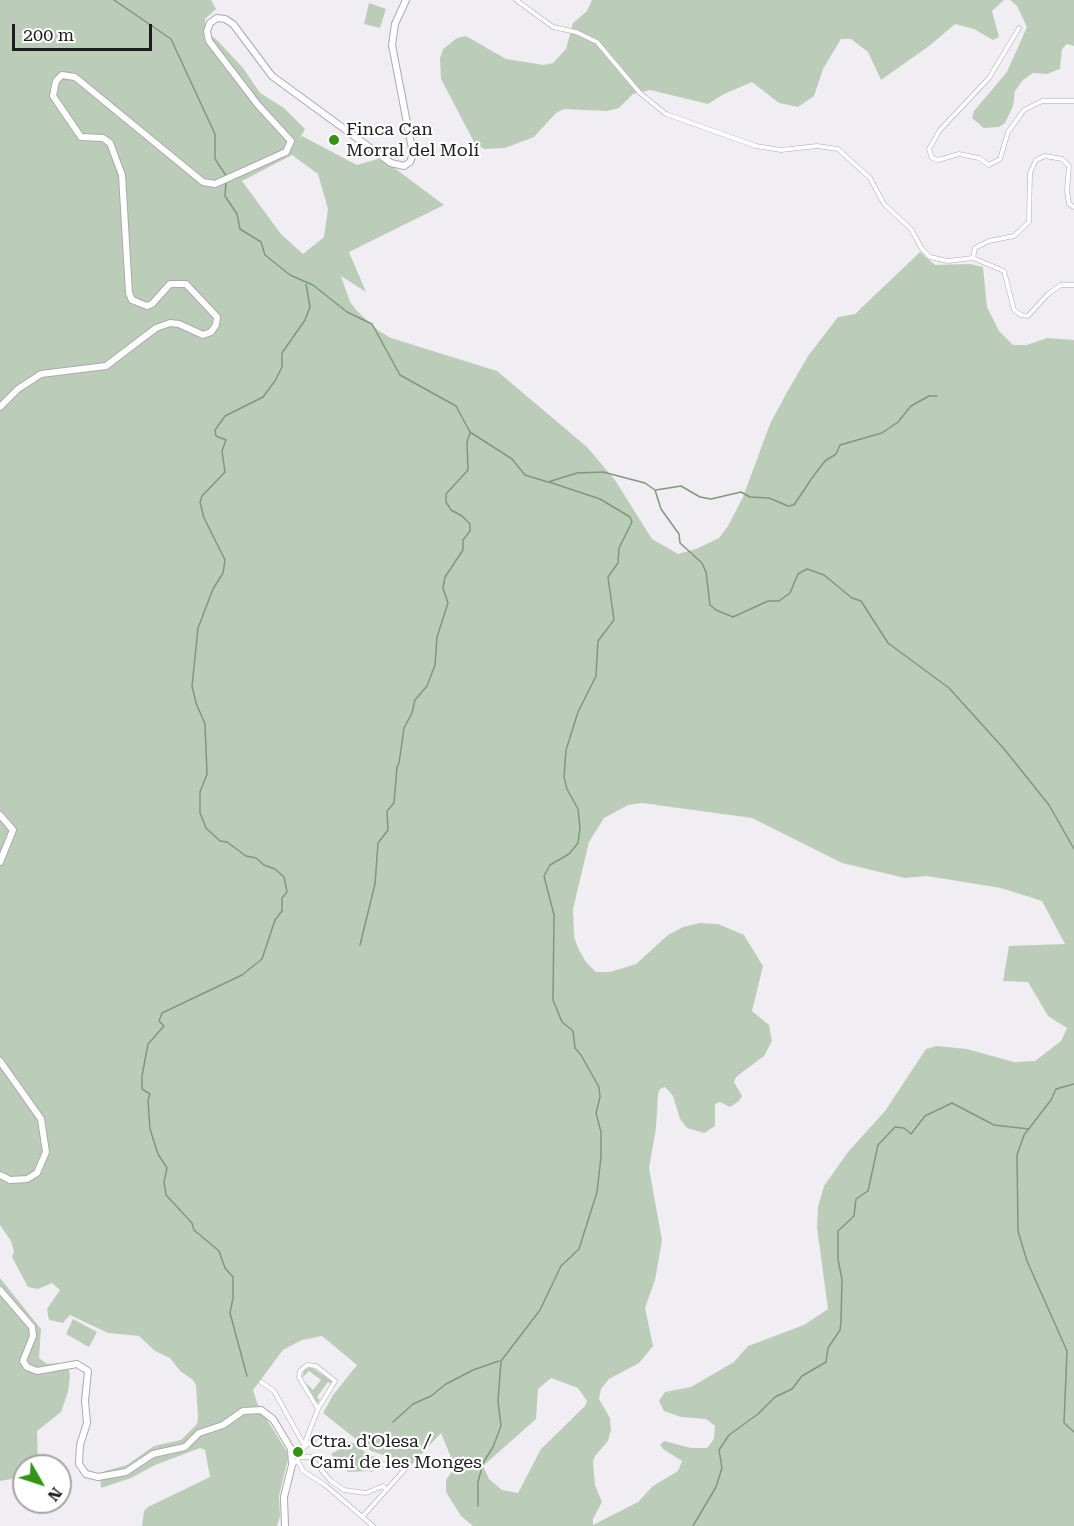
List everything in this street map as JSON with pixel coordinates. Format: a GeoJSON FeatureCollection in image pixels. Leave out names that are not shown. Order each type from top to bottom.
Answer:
{"type":"FeatureCollection","features":[{"type":"Feature","properties":{"kind":"street"},"geometry":{"type":"LineString","coordinates":[[0,407],[18,389],[41,374],[106,366],[156,328],[170,323],[179,324],[203,335],[211,332],[216,325],[217,317],[186,285],[171,284],[152,304],[147,306],[132,300],[129,293],[122,175],[110,143],[103,138],[81,137],[76,134],[53,96],[56,81],[62,75],[75,77],[203,182],[214,184],[286,152],[291,141],[258,105],[209,41],[207,31],[210,23],[217,18],[225,19],[233,24],[272,76],[391,163],[404,166],[410,162],[412,154],[392,45],[395,24],[406,0]]}},
{"type":"Feature","properties":{"kind":"street"},"geometry":{"type":"LineString","coordinates":[[516,0],[553,27],[576,32],[597,42],[640,93],[666,114],[756,146],[781,150],[817,146],[838,149],[870,178],[884,204],[911,229],[922,249],[930,257],[948,261],[973,258],[1004,271],[1014,310],[1021,315],[1028,316],[1048,294],[1061,285],[1074,285]]}},
{"type":"Feature","properties":{"kind":"street"},"geometry":{"type":"LineString","coordinates":[[1019,28],[989,78],[940,130],[929,149],[932,158],[938,160],[959,154],[979,159],[988,165],[1000,159],[1008,132],[1024,110],[1042,101],[1074,100]]}},
{"type":"Feature","properties":{"kind":"street"},"geometry":{"type":"LineString","coordinates":[[973,258],[975,248],[989,240],[1014,236],[1029,222],[1030,173],[1036,160],[1045,156],[1062,159],[1069,166],[1069,204],[1074,207]]}},
{"type":"Feature","properties":{"kind":"street"},"geometry":{"type":"LineString","coordinates":[[0,815],[13,830],[0,862]]}},
{"type":"Feature","properties":{"kind":"street"},"geometry":{"type":"LineString","coordinates":[[0,1061],[41,1119],[46,1152],[37,1173],[27,1179],[9,1180],[0,1175]]}},
{"type":"Feature","properties":{"kind":"street"},"geometry":{"type":"LineString","coordinates":[[0,1290],[32,1327],[33,1336],[23,1361],[27,1367],[37,1371],[68,1364],[84,1366],[89,1376],[85,1401],[87,1423],[80,1445],[79,1464],[90,1476],[126,1472],[153,1454],[185,1447],[203,1431],[223,1425],[243,1411],[254,1409],[270,1416],[284,1434],[291,1449],[291,1468],[284,1497],[285,1526]]}},
{"type":"Feature","properties":{"kind":"street"},"geometry":{"type":"LineString","coordinates":[[318,1409],[299,1377],[300,1371],[307,1365],[316,1366],[335,1381],[318,1409],[298,1464],[303,1471],[325,1485],[373,1526]]}},
{"type":"Feature","properties":{"kind":"street"},"geometry":{"type":"LineString","coordinates":[[261,1382],[274,1391],[303,1446]]}},
{"type":"Feature","properties":{"kind":"street"},"geometry":{"type":"LineString","coordinates":[[303,1446],[318,1436]]}},
{"type":"Feature","properties":{"kind":"street"},"geometry":{"type":"LineString","coordinates":[[291,1468],[299,1458],[310,1457],[331,1481],[344,1490],[362,1493],[383,1486],[386,1489]]}},
{"type":"Feature","properties":{"kind":"street"},"geometry":{"type":"LineString","coordinates":[[363,1516],[405,1469],[394,1464],[374,1465]]}},
{"type":"Feature","properties":{"kind":"green space"},"geometry":{"type":"Polygon","coordinates":[[[0,0],[211,0],[216,9],[205,19],[205,31],[218,41],[243,68],[260,93],[284,108],[305,129],[299,140],[302,136],[357,165],[381,158],[444,205],[349,252],[366,292],[341,276],[350,302],[358,312],[379,331],[391,338],[497,371],[587,447],[615,480],[652,539],[678,554],[696,549],[719,538],[728,526],[743,497],[770,424],[808,356],[838,317],[855,314],[920,252],[935,265],[970,264],[983,267],[987,307],[999,331],[1013,345],[1027,345],[1047,338],[1074,340],[1074,1526],[473,1526],[461,1516],[446,1492],[446,1480],[455,1467],[441,1433],[412,1464],[371,1451],[323,1413],[333,1395],[357,1365],[322,1336],[302,1340],[283,1350],[253,1390],[257,1403],[287,1452],[288,1459],[279,1496],[280,1516],[277,1526],[142,1526],[144,1511],[148,1507],[210,1477],[205,1450],[200,1448],[155,1465],[131,1478],[101,1488],[100,1475],[105,1471],[127,1465],[154,1446],[181,1440],[197,1424],[196,1385],[180,1371],[170,1358],[155,1351],[139,1336],[108,1333],[70,1315],[63,1323],[49,1320],[47,1309],[60,1290],[52,1283],[38,1289],[28,1287],[12,1257],[14,1252],[11,1241],[0,1225],[0,0]],[[292,155],[242,181],[281,234],[303,254],[324,237],[328,209],[318,174],[292,155]],[[642,803],[628,805],[604,818],[589,842],[573,909],[574,937],[586,962],[596,972],[610,972],[636,964],[668,935],[683,927],[700,923],[718,924],[744,935],[763,966],[752,1011],[769,1025],[772,1041],[764,1056],[736,1077],[734,1082],[742,1096],[739,1101],[730,1107],[720,1102],[715,1104],[715,1126],[704,1133],[687,1128],[680,1119],[673,1096],[665,1087],[660,1089],[658,1094],[656,1128],[649,1168],[662,1240],[655,1280],[645,1308],[653,1346],[639,1363],[609,1379],[601,1389],[599,1399],[610,1418],[611,1430],[608,1441],[595,1456],[593,1462],[595,1485],[602,1502],[593,1519],[593,1525],[638,1502],[653,1486],[678,1471],[682,1461],[663,1449],[660,1445],[664,1441],[691,1448],[707,1448],[714,1439],[715,1426],[706,1419],[681,1417],[664,1411],[659,1401],[665,1392],[691,1387],[734,1362],[748,1346],[804,1325],[828,1309],[817,1227],[818,1207],[824,1186],[848,1152],[885,1111],[926,1049],[937,1046],[967,1049],[1014,1062],[1035,1061],[1061,1041],[1067,1028],[1048,1016],[1028,982],[1003,981],[1009,946],[1065,944],[1042,901],[1001,888],[927,876],[905,878],[842,863],[752,818],[642,803]],[[551,1378],[538,1389],[536,1419],[483,1466],[489,1479],[502,1490],[518,1493],[541,1449],[585,1406],[587,1401],[578,1388],[551,1378]]]}},
{"type":"Feature","properties":{"kind":"green space"},"geometry":{"type":"Polygon","coordinates":[[[592,0],[1004,0],[992,11],[999,37],[993,40],[974,29],[955,24],[929,46],[881,80],[868,52],[851,39],[841,39],[823,69],[814,96],[798,107],[779,103],[752,82],[708,104],[650,90],[633,94],[619,108],[607,111],[564,109],[556,113],[534,137],[505,148],[484,149],[474,142],[441,79],[440,58],[443,49],[457,38],[466,36],[506,59],[544,65],[553,63],[566,49],[573,23],[587,11],[592,0]]]}},
{"type":"Feature","properties":{"kind":"green space"},"geometry":{"type":"Polygon","coordinates":[[[1010,0],[1074,0],[1074,46],[1067,44],[1062,49],[1060,69],[1047,74],[1033,73],[1023,80],[1015,91],[1013,106],[1005,123],[999,127],[984,128],[972,118],[974,111],[1007,72],[1027,27],[1017,6],[1010,0]]]}},
{"type":"Feature","properties":{"kind":"green space"},"geometry":{"type":"Polygon","coordinates":[[[369,3],[386,9],[380,28],[364,24],[369,3]]]}},
{"type":"Feature","properties":{"kind":"green space"},"geometry":{"type":"Polygon","coordinates":[[[0,1278],[41,1329],[39,1358],[47,1364],[60,1363],[69,1370],[70,1376],[68,1392],[61,1412],[37,1431],[38,1454],[12,1454],[12,1479],[0,1481],[0,1278]]]}},
{"type":"Feature","properties":{"kind":"green space"},"geometry":{"type":"Polygon","coordinates":[[[73,1319],[97,1332],[89,1347],[66,1334],[73,1319]]]}},
{"type":"Feature","properties":{"kind":"green space"},"geometry":{"type":"Polygon","coordinates":[[[311,1367],[332,1381],[331,1384],[328,1382],[317,1397],[320,1400],[317,1403],[304,1381],[313,1390],[321,1380],[309,1371],[302,1378],[304,1370],[311,1367]]]}},
{"type":"Feature","properties":{"kind":"green space"},"geometry":{"type":"Polygon","coordinates":[[[346,1441],[356,1444],[368,1455],[380,1458],[370,1460],[368,1471],[348,1472],[331,1454],[342,1448],[346,1441]]]}},
{"type":"Feature","properties":{"kind":"waterway"},"geometry":{"type":"LineString","coordinates":[[114,0],[171,39],[215,134],[215,159],[227,177]]}},
{"type":"Feature","properties":{"kind":"waterway"},"geometry":{"type":"LineString","coordinates":[[226,181],[225,196],[237,214],[240,229],[261,242],[265,255],[290,275],[313,285],[347,312],[372,324],[400,375],[456,406],[470,432],[512,459],[525,475],[548,482],[577,473],[603,472],[645,483],[655,490],[661,509],[679,534],[680,543],[702,563],[706,572],[710,605],[716,610],[733,617],[768,601],[779,601],[790,593],[798,574],[807,569],[824,575],[852,598],[861,601],[888,643],[949,688],[1005,750],[1049,805],[1074,849]]}},
{"type":"Feature","properties":{"kind":"waterway"},"geometry":{"type":"LineString","coordinates":[[247,1376],[230,1313],[233,1277],[225,1268],[219,1251],[194,1230],[192,1223],[166,1195],[164,1182],[167,1168],[158,1154],[150,1129],[148,1100],[150,1094],[142,1089],[142,1076],[148,1044],[164,1026],[159,1021],[162,1013],[242,975],[262,959],[275,920],[282,911],[282,898],[287,892],[284,877],[275,869],[264,865],[256,858],[246,856],[227,842],[220,841],[206,828],[200,813],[200,792],[207,774],[205,724],[192,686],[198,628],[213,589],[223,573],[225,560],[204,518],[200,502],[202,496],[225,472],[222,451],[226,440],[216,436],[215,430],[225,416],[263,397],[275,381],[282,367],[282,353],[305,320],[310,307],[306,284]]}},
{"type":"Feature","properties":{"kind":"waterway"},"geometry":{"type":"LineString","coordinates":[[656,490],[681,486],[700,497],[711,499],[741,492],[750,497],[769,498],[788,506],[794,505],[825,461],[836,454],[840,445],[882,433],[898,422],[911,406],[929,396],[937,396]]}},
{"type":"Feature","properties":{"kind":"waterway"},"geometry":{"type":"LineString","coordinates":[[360,945],[375,884],[378,843],[388,830],[387,811],[394,803],[404,728],[412,713],[415,700],[427,686],[435,665],[437,637],[448,603],[443,588],[445,577],[463,550],[463,540],[470,531],[470,524],[451,510],[446,502],[446,494],[468,470],[467,442],[470,433]]}},
{"type":"Feature","properties":{"kind":"waterway"},"geometry":{"type":"LineString","coordinates":[[478,1506],[478,1482],[483,1463],[493,1447],[501,1426],[498,1401],[501,1361],[540,1310],[561,1266],[579,1249],[597,1192],[601,1157],[601,1132],[596,1113],[600,1097],[599,1087],[575,1048],[573,1031],[562,1022],[553,1000],[554,915],[544,876],[550,865],[569,854],[578,843],[580,828],[578,809],[567,789],[564,777],[566,750],[578,712],[596,676],[598,641],[614,620],[608,577],[618,563],[619,548],[632,522],[630,517],[600,499],[549,482]]}},
{"type":"Feature","properties":{"kind":"waterway"},"geometry":{"type":"LineString","coordinates":[[1074,1084],[1056,1089],[1051,1100],[1024,1135],[1017,1155],[1018,1231],[1027,1261],[1067,1351],[1064,1423],[1074,1432]]}},
{"type":"Feature","properties":{"kind":"waterway"},"geometry":{"type":"LineString","coordinates":[[693,1526],[716,1487],[722,1468],[719,1450],[729,1435],[758,1414],[775,1397],[792,1389],[802,1376],[826,1362],[828,1348],[840,1330],[841,1321],[842,1280],[838,1259],[838,1231],[854,1216],[856,1199],[868,1191],[878,1145],[895,1127],[904,1128],[911,1134],[925,1116],[952,1103],[994,1125],[1029,1129]]}},
{"type":"Feature","properties":{"kind":"waterway"},"geometry":{"type":"LineString","coordinates":[[393,1422],[413,1404],[431,1396],[446,1384],[473,1370],[499,1361]]}},
{"type":"Feature","properties":{"kind":"place","name":"Finca Can Morral del Molí"},"geometry":{"type":"Point","coordinates":[334,140]}},
{"type":"Feature","properties":{"kind":"place","name":"Ctra. d'Olesa / Camí de les Monges"},"geometry":{"type":"Point","coordinates":[298,1452]}}]}
